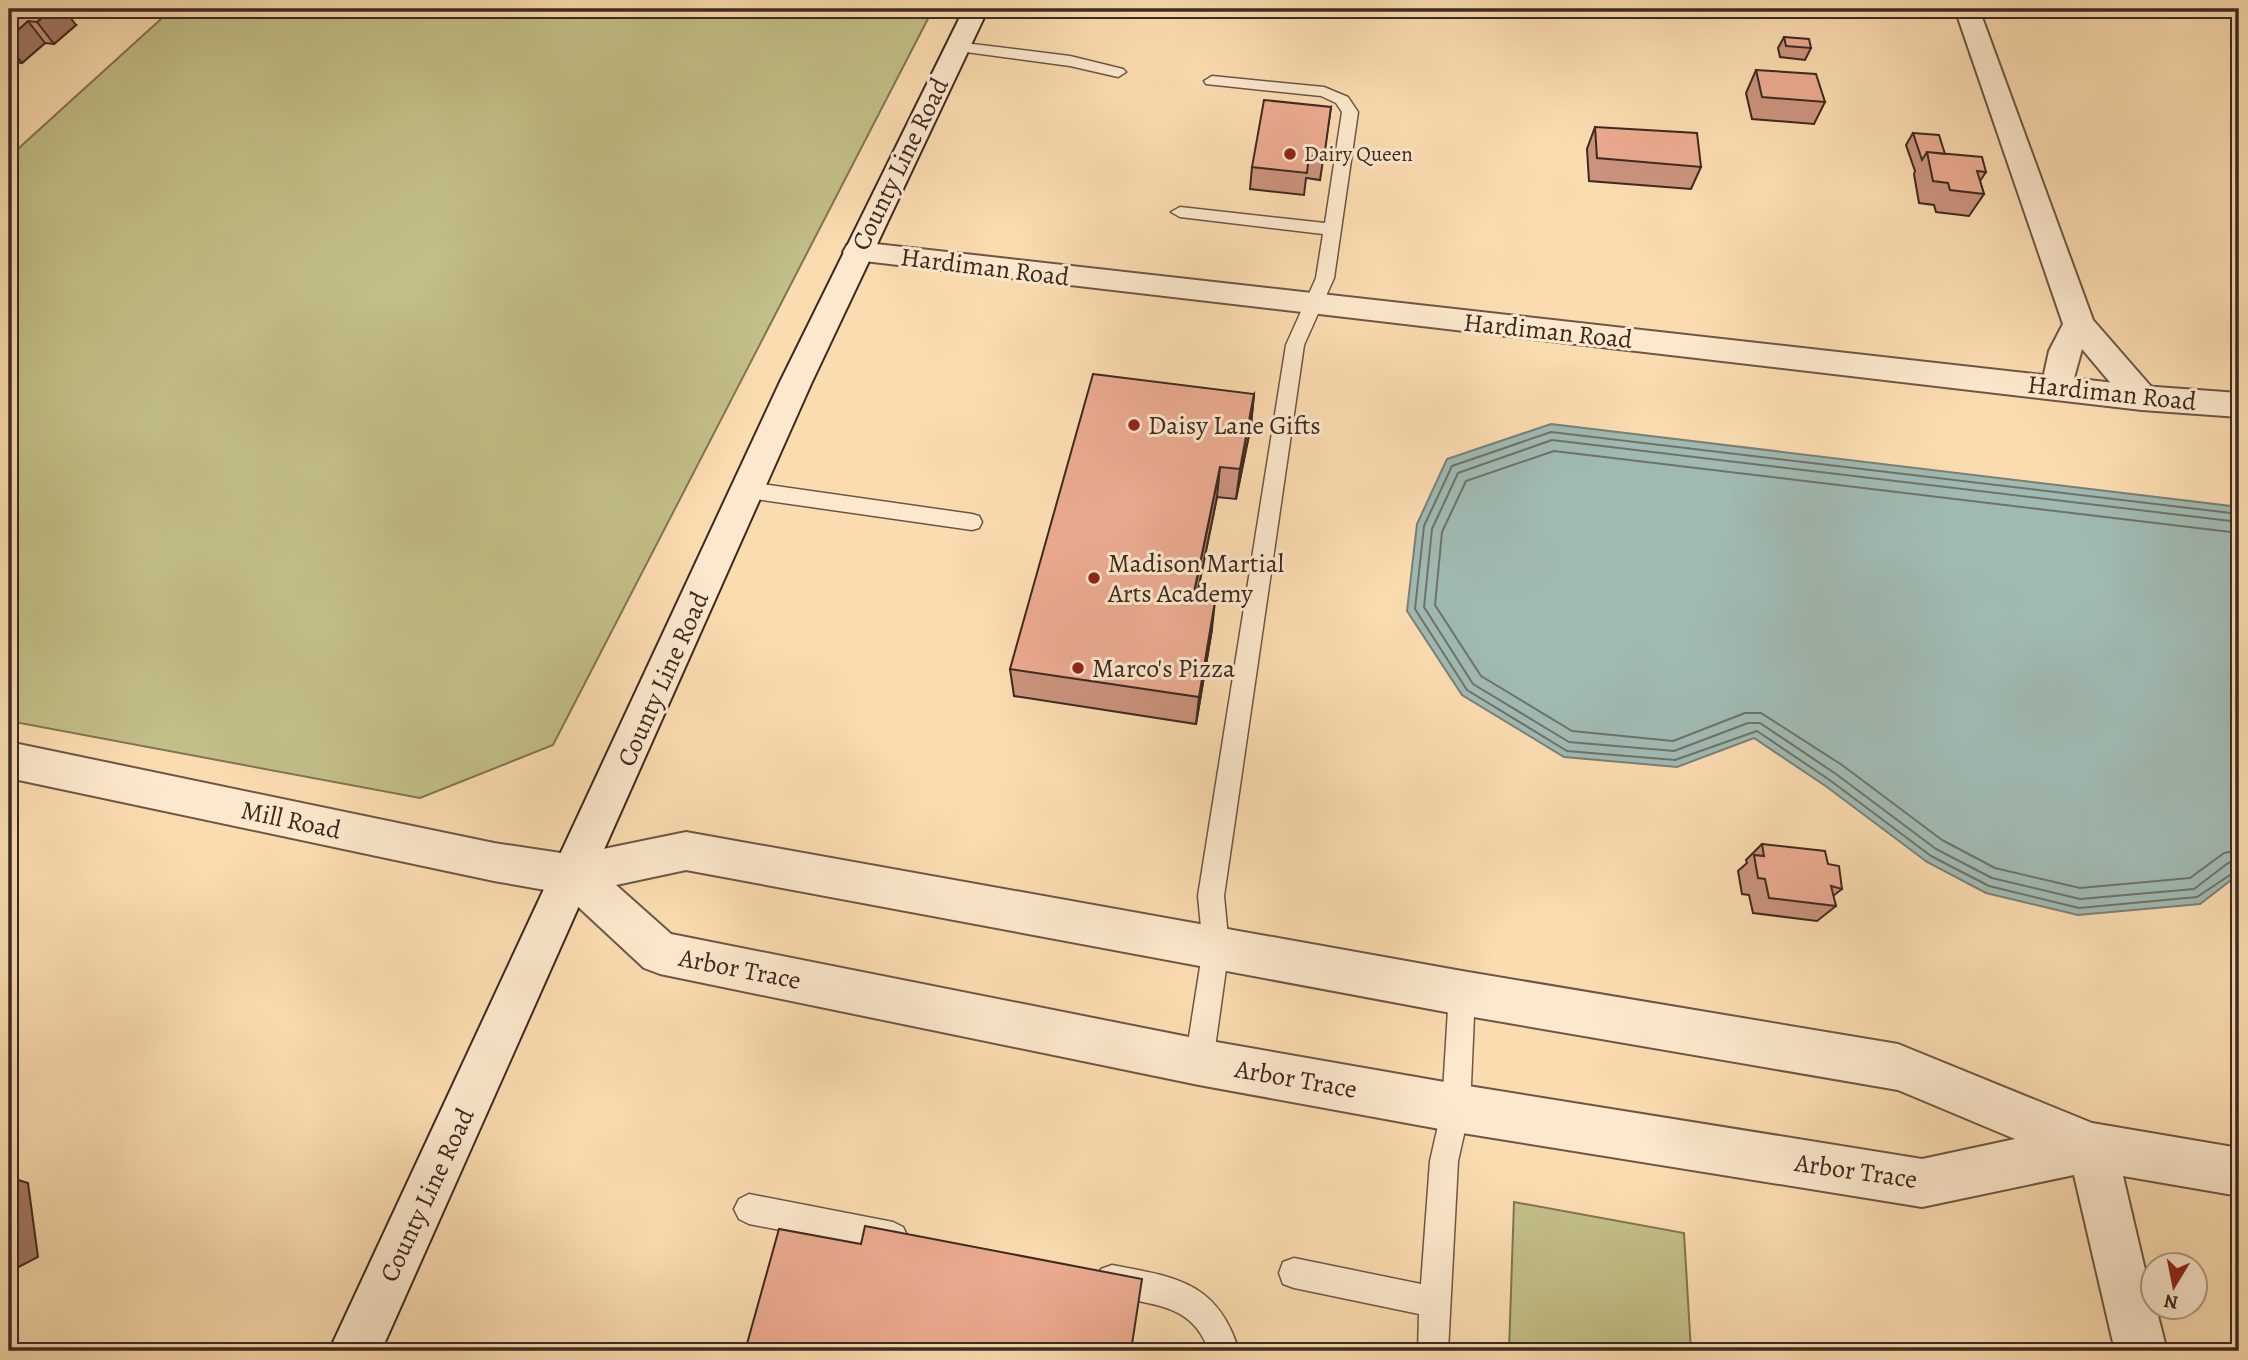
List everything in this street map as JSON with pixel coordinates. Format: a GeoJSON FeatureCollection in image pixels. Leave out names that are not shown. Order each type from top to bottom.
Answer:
{"type":"FeatureCollection","features":[{"type":"Feature","properties":{"kind":"street","name":"County Line Road"},"geometry":{"type":"LineString","coordinates":[[355,1351],[747,490],[975,9]]}},
{"type":"Feature","properties":{"kind":"street"},"geometry":{"type":"LineString","coordinates":[[1967,9],[2078,324],[2142,398]]}},
{"type":"Feature","properties":{"kind":"street","name":"Hardiman Road"},"geometry":{"type":"LineString","coordinates":[[858,252],[2142,398],[2239,405]]}},
{"type":"Feature","properties":{"kind":"street"},"geometry":{"type":"LineString","coordinates":[[2057,388],[2064,351],[2078,324]]}},
{"type":"Feature","properties":{"kind":"street","name":"Mill Road"},"geometry":{"type":"LineString","coordinates":[[9,760],[494,862],[574,875]]}},
{"type":"Feature","properties":{"kind":"street","name":"Arbor Trace"},"geometry":{"type":"LineString","coordinates":[[574,875],[686,851],[1462,993],[1898,1067],[2092,1147],[2239,1172]]}},
{"type":"Feature","properties":{"kind":"street","name":"Arbor Trace"},"geometry":{"type":"LineString","coordinates":[[574,875],[660,953],[1199,1062],[1457,1108],[1922,1183],[2092,1147]]}},
{"type":"Feature","properties":{"kind":"street"},"geometry":{"type":"LineString","coordinates":[[2092,1147],[2141,1351]]}},
{"type":"Feature","properties":{"kind":"lane"},"geometry":{"type":"LineString","coordinates":[[956,47],[1070,61],[1118,72]]}},
{"type":"Feature","properties":{"kind":"lane"},"geometry":{"type":"LineString","coordinates":[[1199,1062],[1216,948],[1211,897],[1295,345],[1325,278],[1350,111],[1342,100],[1324,92],[1212,81]]}},
{"type":"Feature","properties":{"kind":"lane"},"geometry":{"type":"LineString","coordinates":[[1180,212],[1332,229]]}},
{"type":"Feature","properties":{"kind":"lane"},"geometry":{"type":"LineString","coordinates":[[747,490],[972,522]]}},
{"type":"Feature","properties":{"kind":"lane"},"geometry":{"type":"LineString","coordinates":[[1433,1351],[1444,1160],[1457,1108],[1462,993]]}},
{"type":"Feature","properties":{"kind":"lane"},"geometry":{"type":"LineString","coordinates":[[749,1209],[924,1243]]}},
{"type":"Feature","properties":{"kind":"lane"},"geometry":{"type":"LineString","coordinates":[[1294,1273],[1435,1302]]}},
{"type":"Feature","properties":{"kind":"lane"},"geometry":{"type":"LineString","coordinates":[[1085,1275],[1179,1294],[1206,1314],[1221,1339],[1224,1351]]}},
{"type":"Feature","properties":{"kind":"shaded area"},"geometry":{"type":"Polygon","coordinates":[[[172,9],[933,9],[553,745],[420,798],[9,721],[9,157],[172,9]]]}},
{"type":"Feature","properties":{"kind":"shaded area"},"geometry":{"type":"Polygon","coordinates":[[[1514,1202],[1684,1233],[1691,1351],[1509,1351],[1514,1202]]]}},
{"type":"Feature","properties":{"kind":"water"},"geometry":{"type":"Polygon","coordinates":[[[1551,424],[2239,507],[2239,874],[2200,904],[2078,915],[1986,893],[1927,862],[1827,787],[1754,738],[1677,767],[1564,757],[1462,695],[1407,611],[1417,524],[1447,459],[1551,424]]]}},
{"type":"Feature","properties":{"kind":"building"},"geometry":{"type":"Polygon","coordinates":[[[9,9],[52,9],[37,22],[28,21],[9,38],[9,9]]]}},
{"type":"Feature","properties":{"kind":"building"},"geometry":{"type":"Polygon","coordinates":[[[1784,37],[1809,39],[1811,48],[1786,46],[1784,37]]]}},
{"type":"Feature","properties":{"kind":"building"},"geometry":{"type":"Polygon","coordinates":[[[1756,70],[1816,74],[1825,102],[1762,97],[1756,70]]]}},
{"type":"Feature","properties":{"kind":"building","name":"Dairy Queen"},"geometry":{"type":"Polygon","coordinates":[[[1264,100],[1331,107],[1324,158],[1309,156],[1307,173],[1252,167],[1264,100]]]}},
{"type":"Feature","properties":{"kind":"building"},"geometry":{"type":"Polygon","coordinates":[[[1595,127],[1697,133],[1701,167],[1597,158],[1595,127]]]}},
{"type":"Feature","properties":{"kind":"building"},"geometry":{"type":"Polygon","coordinates":[[[1913,133],[1939,135],[1945,154],[1927,152],[1922,160],[1913,133]]]}},
{"type":"Feature","properties":{"kind":"building"},"geometry":{"type":"Polygon","coordinates":[[[1927,152],[1982,157],[1986,172],[1977,171],[1984,194],[1950,190],[1948,183],[1933,181],[1927,152]]]}},
{"type":"Feature","properties":{"kind":"building"},"geometry":{"type":"Polygon","coordinates":[[[1093,374],[1254,394],[1240,469],[1220,467],[1193,597],[1215,601],[1199,697],[1010,669],[1093,374]]]}},
{"type":"Feature","properties":{"kind":"building"},"geometry":{"type":"Polygon","coordinates":[[[1762,844],[1825,851],[1828,864],[1839,866],[1842,889],[1831,886],[1836,906],[1769,898],[1765,879],[1758,878],[1754,855],[1764,856],[1762,844]]]}},
{"type":"Feature","properties":{"kind":"building"},"geometry":{"type":"Polygon","coordinates":[[[865,1226],[1142,1279],[1131,1351],[745,1351],[779,1229],[861,1244],[865,1226]]]}},
{"type":"Feature","properties":{"kind":"building"},"geometry":{"type":"Polygon","coordinates":[[[1848,1343],[1892,1351],[1849,1351],[1848,1343]]]}},
{"type":"Feature","properties":{"kind":"place","name":"Dairy Queen"},"geometry":{"type":"Point","coordinates":[1290,154]}},
{"type":"Feature","properties":{"kind":"place","name":"Daisy Lane Gifts"},"geometry":{"type":"Point","coordinates":[1134,425]}},
{"type":"Feature","properties":{"kind":"place","name":"Madison Martial Arts Academy"},"geometry":{"type":"Point","coordinates":[1094,578]}},
{"type":"Feature","properties":{"kind":"place","name":"Marco's Pizza"},"geometry":{"type":"Point","coordinates":[1078,668]}}]}
